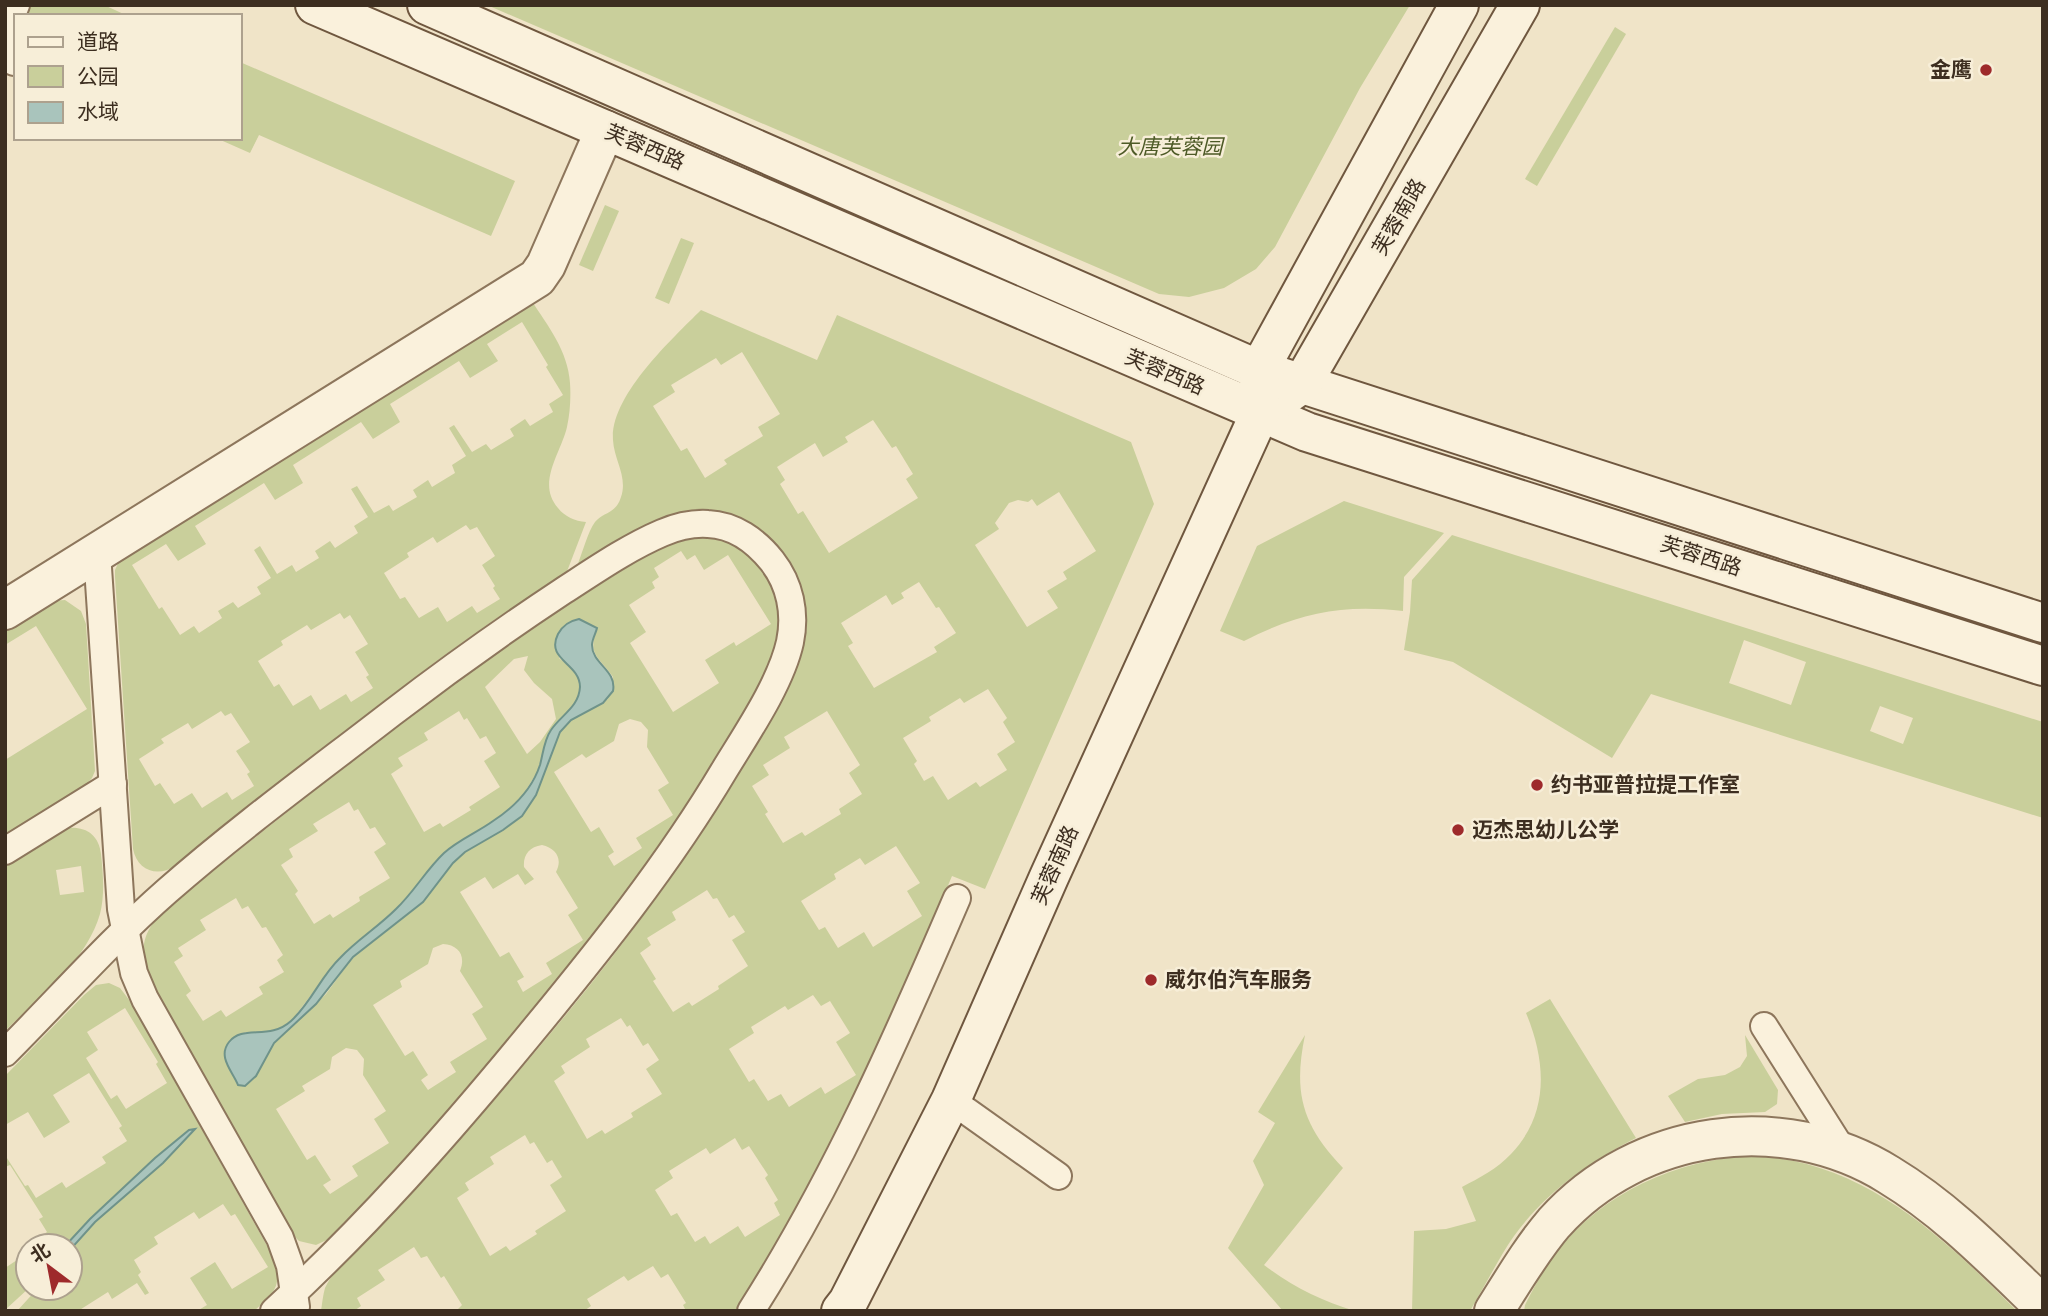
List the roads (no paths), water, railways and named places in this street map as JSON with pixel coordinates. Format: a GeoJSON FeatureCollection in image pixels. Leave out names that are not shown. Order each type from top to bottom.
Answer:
{"type":"FeatureCollection","features":[{"type":"Feature","properties":{"kind":"main road","name":"芙蓉西路"},"geometry":{"type":"LineString","coordinates":[[315,5],[1307,432],[2043,666]]}},
{"type":"Feature","properties":{"kind":"main road","name":"芙蓉西路"},"geometry":{"type":"LineString","coordinates":[[427,5],[1259,370],[2043,623]]}},
{"type":"Feature","properties":{"kind":"main road"},"geometry":{"type":"LineString","coordinates":[[1259,370],[1459,5]]}},
{"type":"Feature","properties":{"kind":"main road","name":"芙蓉南路"},"geometry":{"type":"LineString","coordinates":[[1260,413],[1302,384],[1520,5]]}},
{"type":"Feature","properties":{"kind":"main road"},"geometry":{"type":"LineString","coordinates":[[5,610],[537,278],[546,265],[605,130]]}},
{"type":"Feature","properties":{"kind":"main road","name":"芙蓉南路"},"geometry":{"type":"LineString","coordinates":[[841,1311],[951,1100],[1260,413],[1259,370]]}},
{"type":"Feature","properties":{"kind":"main road"},"geometry":{"type":"LineString","coordinates":[[1495,1310],[1532,1251],[1555,1223],[1590,1192],[1640,1161],[1684,1144],[1731,1136],[1801,1139],[1843,1151],[1888,1174],[1936,1208],[1985,1250],[2043,1306]]}},
{"type":"Feature","properties":{"kind":"lane"},"geometry":{"type":"LineString","coordinates":[[14,62],[8,47],[7,33],[16,5]]}},
{"type":"Feature","properties":{"kind":"lane"},"geometry":{"type":"LineString","coordinates":[[5,1053],[125,930],[196,867],[428,685],[531,612],[639,544],[666,531],[709,524],[723,526],[757,544],[782,575],[789,593],[793,622],[787,651],[753,721],[687,830],[624,917],[476,1100],[295,1301],[274,1311]]}},
{"type":"Feature","properties":{"kind":"lane"},"geometry":{"type":"LineString","coordinates":[[97,553],[125,930],[134,973],[145,999],[280,1238],[290,1266],[295,1301]]}},
{"type":"Feature","properties":{"kind":"lane"},"geometry":{"type":"LineString","coordinates":[[5,851],[113,784]]}},
{"type":"Feature","properties":{"kind":"lane"},"geometry":{"type":"LineString","coordinates":[[751,1311],[788,1251],[840,1156],[888,1057],[957,898]]}},
{"type":"Feature","properties":{"kind":"lane"},"geometry":{"type":"LineString","coordinates":[[1764,1026],[1843,1151]]}},
{"type":"Feature","properties":{"kind":"lane"},"geometry":{"type":"LineString","coordinates":[[951,1100],[1058,1175]]}},
{"type":"Feature","properties":{"kind":"water"},"geometry":{"type":"Polygon","coordinates":[[[579,619],[597,628],[592,643],[593,652],[608,672],[613,691],[603,703],[571,720],[560,732],[536,795],[522,816],[465,852],[453,863],[423,902],[353,957],[316,1004],[274,1043],[256,1076],[245,1086],[238,1085],[225,1059],[229,1042],[242,1034],[274,1030],[291,1021],[333,965],[396,909],[444,853],[500,816],[527,790],[537,774],[549,734],[579,694],[579,679],[559,656],[555,643],[564,626],[579,619]]]}},
{"type":"Feature","properties":{"kind":"water"},"geometry":{"type":"Polygon","coordinates":[[[195,1129],[163,1163],[84,1234],[84,1232],[78,1232],[155,1158],[189,1130],[195,1129]]]}},
{"type":"Feature","properties":{"kind":"place","name":"金鹰"},"geometry":{"type":"Point","coordinates":[1986,70]}},
{"type":"Feature","properties":{"kind":"place","name":"约书亚普拉提工作室"},"geometry":{"type":"Point","coordinates":[1537,785]}},
{"type":"Feature","properties":{"kind":"place","name":"迈杰思幼儿公学"},"geometry":{"type":"Point","coordinates":[1458,830]}},
{"type":"Feature","properties":{"kind":"place","name":"威尔伯汽车服务"},"geometry":{"type":"Point","coordinates":[1151,980]}},
{"type":"Feature","properties":{"kind":"park label","name":"大唐芙蓉园"},"geometry":{"type":"Point","coordinates":[1170,147]}}]}
